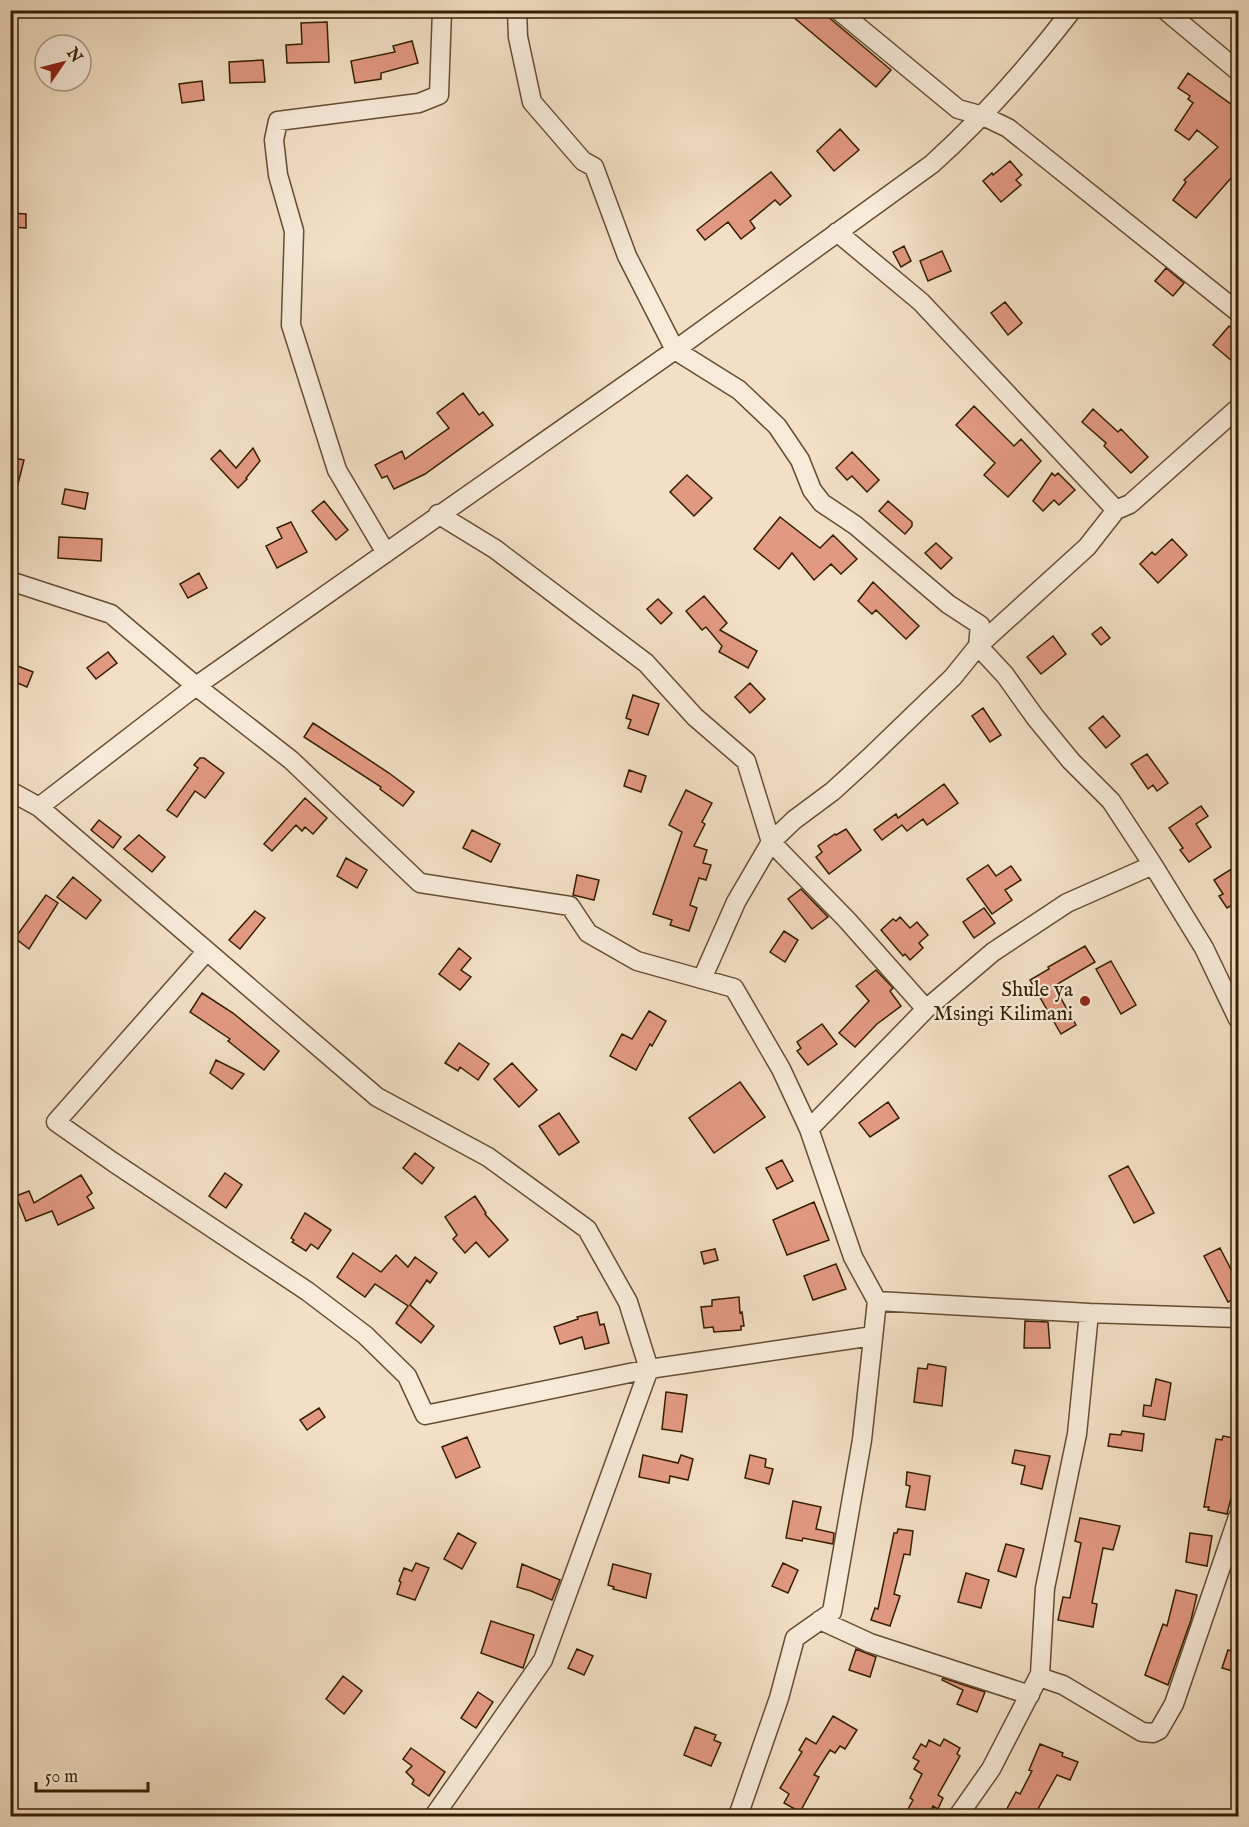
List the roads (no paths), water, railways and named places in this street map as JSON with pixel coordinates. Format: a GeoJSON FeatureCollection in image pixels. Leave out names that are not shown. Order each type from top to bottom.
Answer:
{"type":"FeatureCollection","features":[{"type":"Feature","properties":{"kind":"street"},"geometry":{"type":"LineString","coordinates":[[386,553],[337,470],[291,325],[294,231],[278,175],[274,140],[278,121],[419,102],[439,95],[442,10]]}},
{"type":"Feature","properties":{"kind":"street"},"geometry":{"type":"LineString","coordinates":[[517,10],[518,37],[532,102],[584,161],[594,167],[627,256],[675,350],[739,390],[758,406],[777,426],[800,460],[812,490],[822,503],[855,525],[948,604],[980,625],[978,646],[1005,675],[1071,761],[1111,801],[1204,948],[1239,1019]]}},
{"type":"Feature","properties":{"kind":"street"},"geometry":{"type":"LineString","coordinates":[[838,10],[958,109],[983,116],[1008,128],[1239,312]]}},
{"type":"Feature","properties":{"kind":"street"},"geometry":{"type":"LineString","coordinates":[[39,807],[196,686],[438,514],[675,350],[932,164],[983,116],[1039,53],[1072,10]]}},
{"type":"Feature","properties":{"kind":"street"},"geometry":{"type":"LineString","coordinates":[[1165,10],[1239,71]]}},
{"type":"Feature","properties":{"kind":"street"},"geometry":{"type":"LineString","coordinates":[[837,232],[921,302],[1116,510]]}},
{"type":"Feature","properties":{"kind":"street"},"geometry":{"type":"LineString","coordinates":[[702,979],[736,902],[771,842],[794,820],[833,791],[953,677],[978,646],[1087,547],[1116,510],[1130,504],[1239,408]]}},
{"type":"Feature","properties":{"kind":"street"},"geometry":{"type":"LineString","coordinates":[[438,514],[495,549],[645,663],[695,717],[746,761],[771,842],[847,920],[926,1009]]}},
{"type":"Feature","properties":{"kind":"street"},"geometry":{"type":"LineString","coordinates":[[10,581],[111,614],[196,686],[291,760],[420,883],[570,906],[588,933],[637,961],[734,988],[781,1070],[809,1129],[853,1257],[877,1301],[862,1440],[832,1612],[795,1638],[779,1698],[738,1816]]}},
{"type":"Feature","properties":{"kind":"street"},"geometry":{"type":"LineString","coordinates":[[10,791],[39,807],[377,1097],[488,1157],[587,1229],[628,1302],[649,1369],[543,1660],[434,1816]]}},
{"type":"Feature","properties":{"kind":"street"},"geometry":{"type":"LineString","coordinates":[[809,1129],[926,1009],[993,952],[1067,903],[1153,865]]}},
{"type":"Feature","properties":{"kind":"street"},"geometry":{"type":"LineString","coordinates":[[207,952],[56,1122],[307,1291],[365,1335],[407,1376],[425,1415],[649,1369],[873,1336]]}},
{"type":"Feature","properties":{"kind":"street"},"geometry":{"type":"LineString","coordinates":[[877,1301],[1089,1313],[1239,1318]]}},
{"type":"Feature","properties":{"kind":"street"},"geometry":{"type":"LineString","coordinates":[[958,1816],[992,1769],[1039,1677],[1045,1588],[1077,1434],[1089,1313]]}},
{"type":"Feature","properties":{"kind":"street"},"geometry":{"type":"LineString","coordinates":[[1039,1677],[1063,1685],[1142,1732],[1153,1733],[1159,1730],[1174,1704],[1239,1517]]}},
{"type":"Feature","properties":{"kind":"street"},"geometry":{"type":"LineString","coordinates":[[820,1620],[870,1643],[1030,1695]]}},
{"type":"Feature","properties":{"kind":"place","name":"Shule ya Msingi Kilimani"},"geometry":{"type":"Point","coordinates":[1085,1001]}}]}
